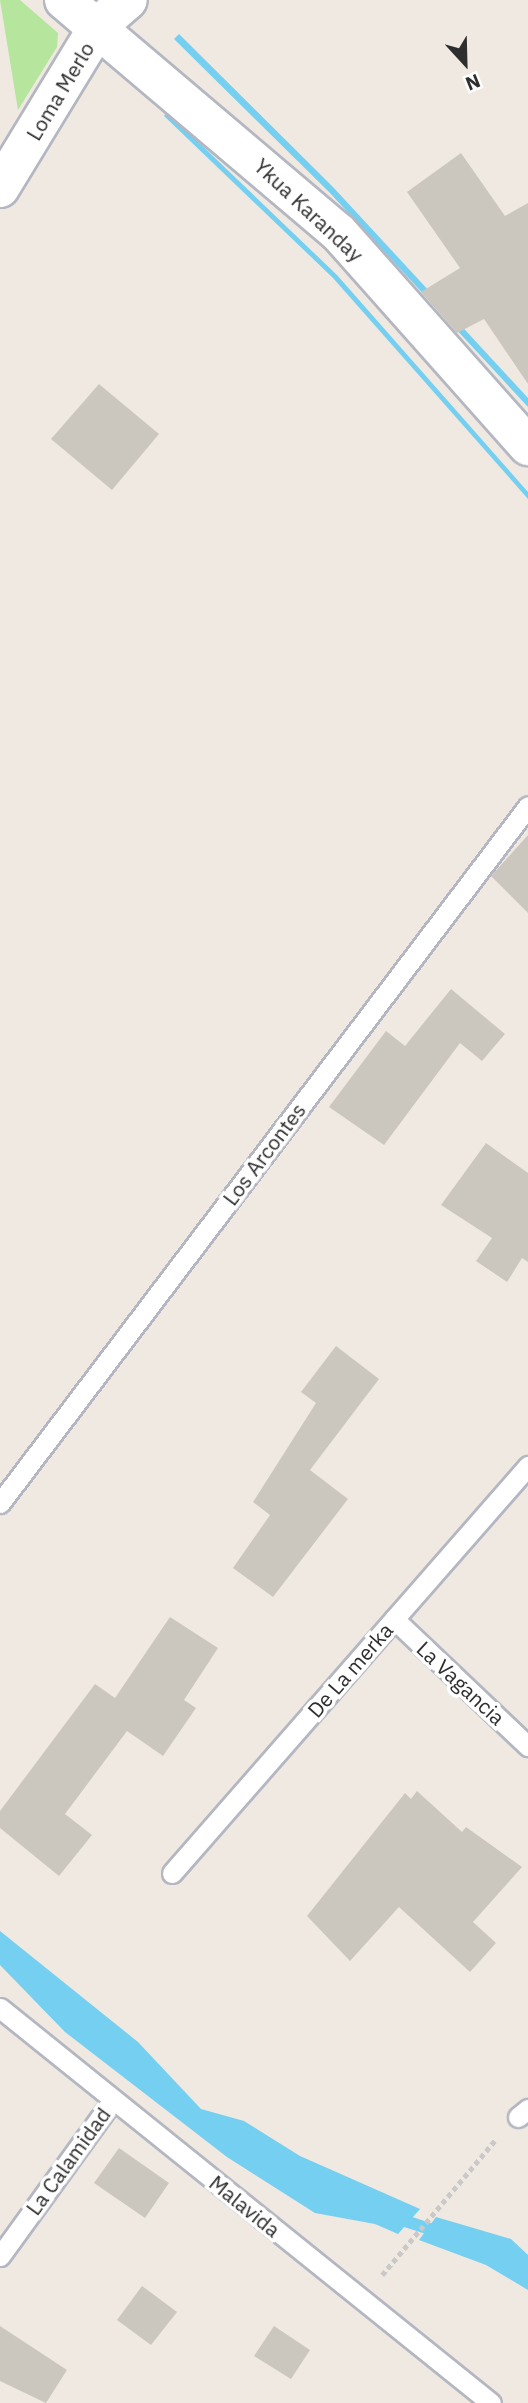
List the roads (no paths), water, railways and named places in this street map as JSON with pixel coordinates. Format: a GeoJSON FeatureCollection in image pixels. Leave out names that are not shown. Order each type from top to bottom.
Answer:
{"type":"FeatureCollection","features":[{"type":"Feature","properties":{"kind":"street","name":"Ykua Karanday"},"geometry":{"type":"LineString","coordinates":[[64,0],[99,26],[339,233],[528,446]]}},
{"type":"Feature","properties":{"kind":"street","name":"Loma Merlo"},"geometry":{"type":"LineString","coordinates":[[0,188],[99,26],[128,0]]}},
{"type":"Feature","properties":{"kind":"lane","name":"Los Arcontes"},"geometry":{"type":"LineString","coordinates":[[0,1503],[528,806]]}},
{"type":"Feature","properties":{"kind":"lane","name":"De La merka"},"geometry":{"type":"LineString","coordinates":[[172,1873],[528,1466]]}},
{"type":"Feature","properties":{"kind":"lane","name":"La Vagancia"},"geometry":{"type":"LineString","coordinates":[[394,1619],[528,1746]]}},
{"type":"Feature","properties":{"kind":"lane","name":"Malavida"},"geometry":{"type":"LineString","coordinates":[[0,2008],[112,2101],[491,2403]]}},
{"type":"Feature","properties":{"kind":"lane","name":"La Calamidad"},"geometry":{"type":"LineString","coordinates":[[0,2256],[112,2101]]}},
{"type":"Feature","properties":{"kind":"water"},"geometry":{"type":"Polygon","coordinates":[[[179,34],[333,187],[528,398],[528,407],[329,192],[174,39],[179,34]]]}},
{"type":"Feature","properties":{"kind":"water"},"geometry":{"type":"Polygon","coordinates":[[[167,112],[337,275],[528,492],[528,499],[333,278],[164,116],[167,112]]]}},
{"type":"Feature","properties":{"kind":"water"},"geometry":{"type":"Polygon","coordinates":[[[0,1931],[138,2042],[201,2109],[244,2121],[300,2156],[420,2209],[398,2234],[375,2224],[315,2213],[227,2157],[65,2032],[0,1965],[0,1931]]]}},
{"type":"Feature","properties":{"kind":"water"},"geometry":{"type":"Polygon","coordinates":[[[436,2217],[511,2239],[528,2255],[528,2290],[486,2265],[419,2240],[436,2217]]]}},
{"type":"Feature","properties":{"kind":"waterway"},"geometry":{"type":"LineString","coordinates":[[396,2218],[442,2233]]}}]}
